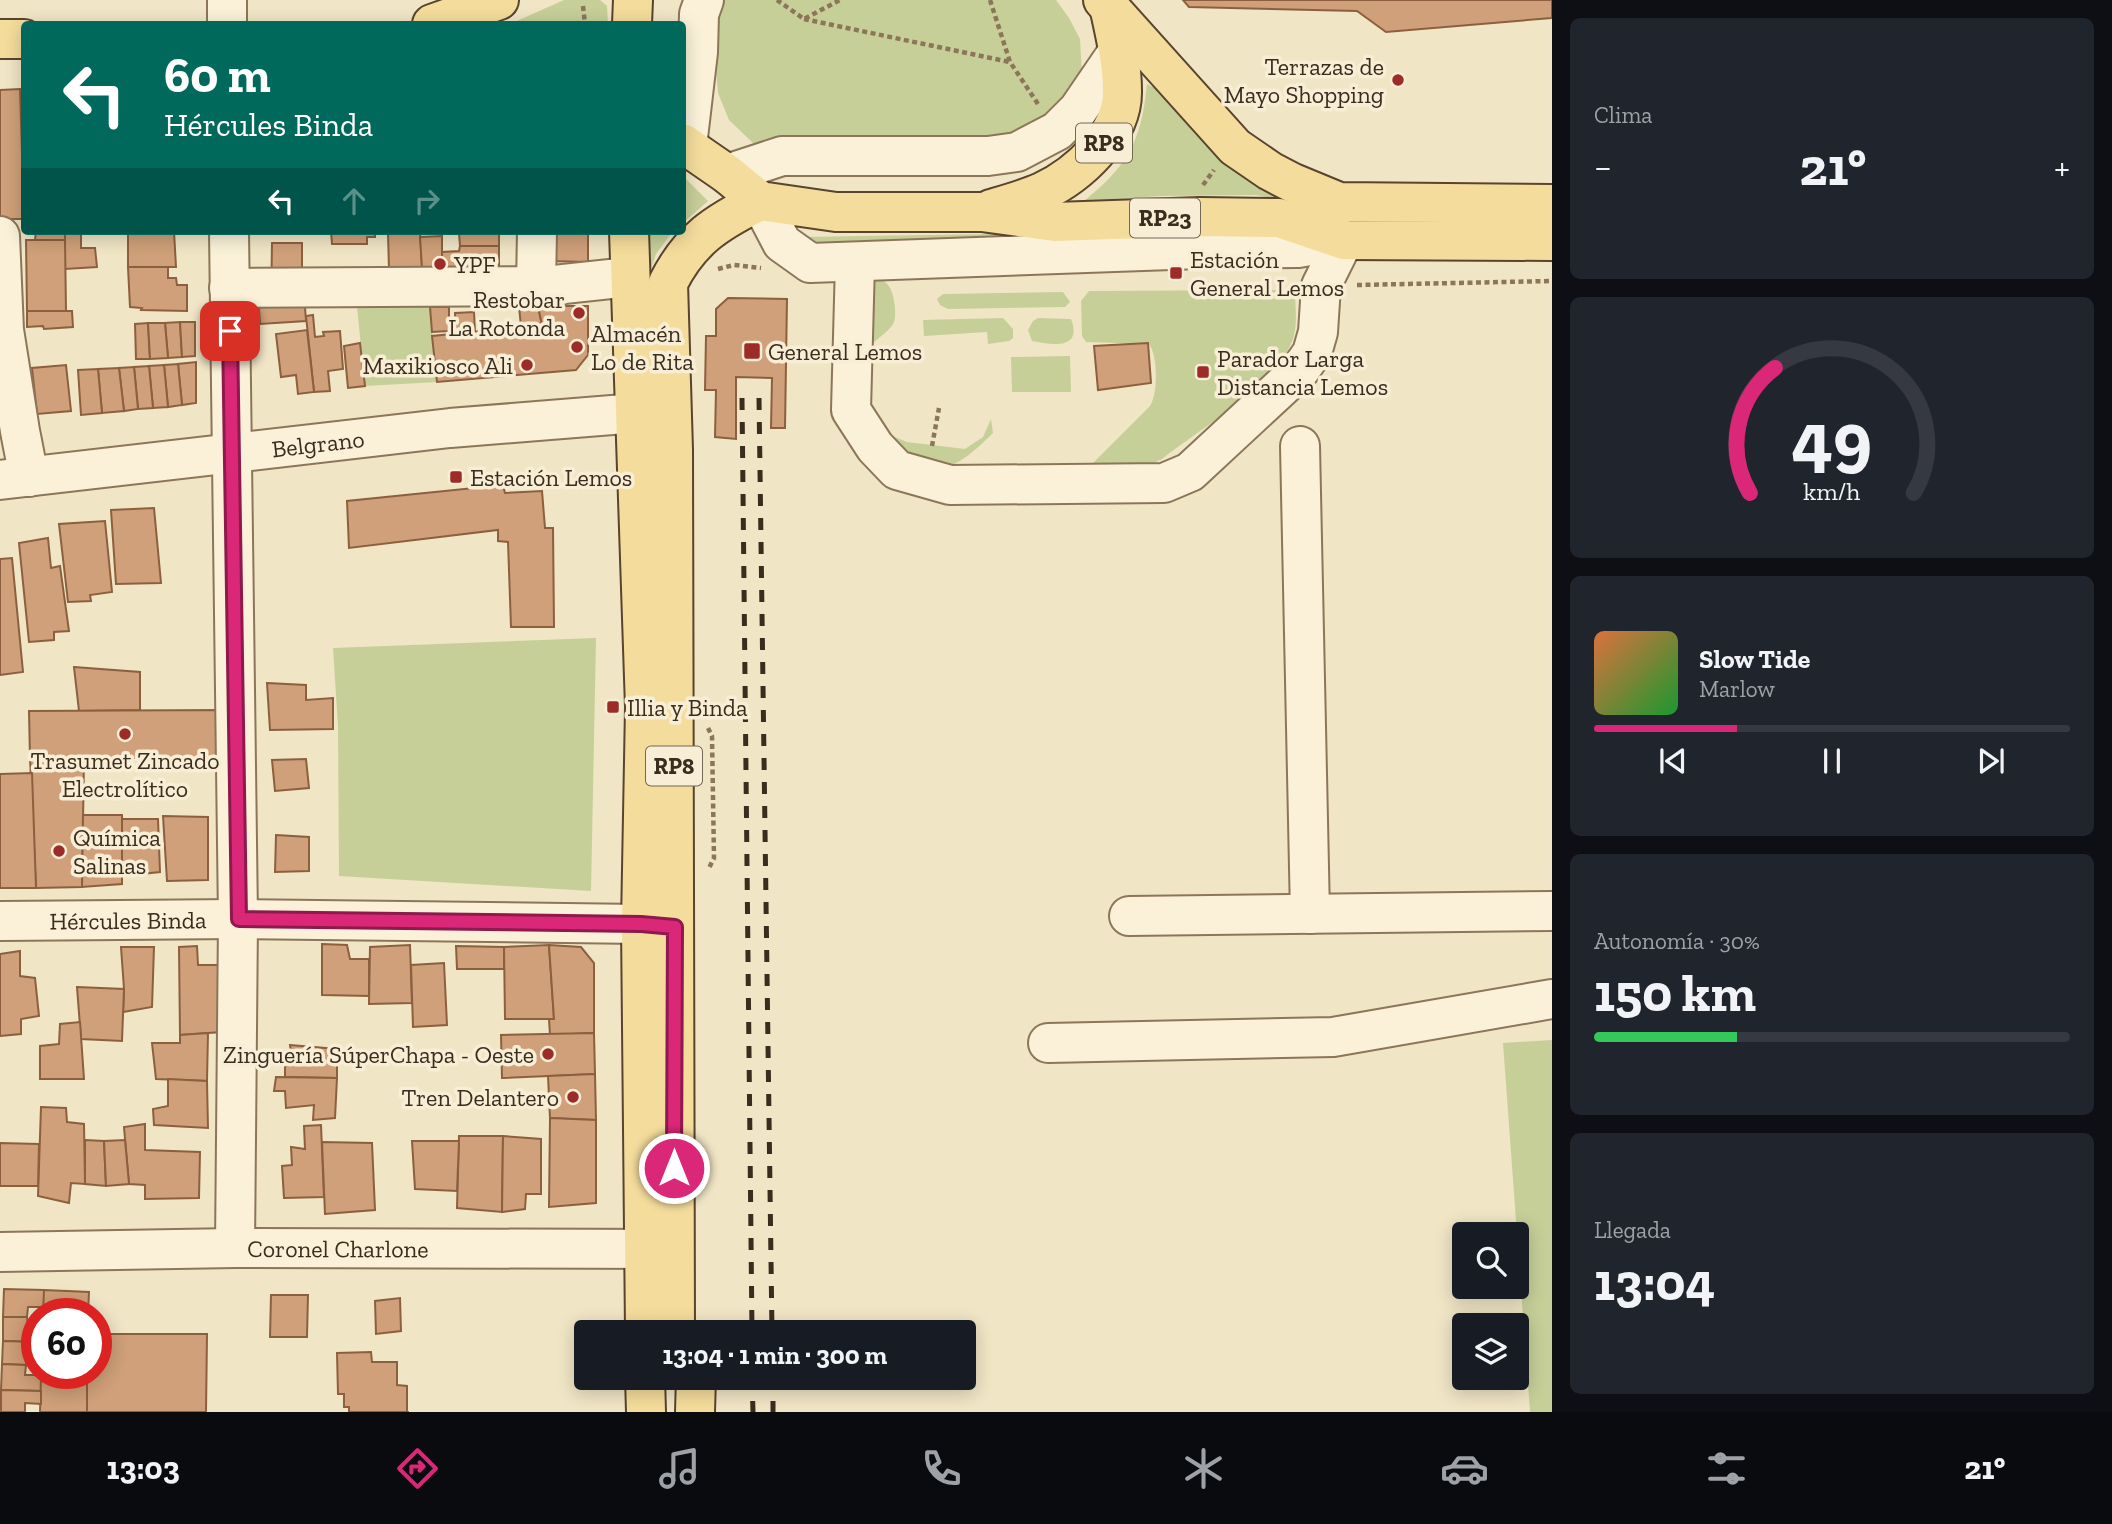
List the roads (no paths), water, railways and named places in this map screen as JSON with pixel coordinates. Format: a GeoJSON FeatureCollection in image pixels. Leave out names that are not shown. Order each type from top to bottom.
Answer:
{"type":"FeatureCollection","features":[{"type":"Feature","properties":{"kind":"main road"},"geometry":{"type":"LineString","coordinates":[[440,21],[499,0]]}},
{"type":"Feature","properties":{"kind":"main road"},"geometry":{"type":"LineString","coordinates":[[632,21],[633,0]]}},
{"type":"Feature","properties":{"kind":"main road"},"geometry":{"type":"LineString","coordinates":[[1106,3],[1235,147],[1293,183],[1339,202],[1552,204]]}},
{"type":"Feature","properties":{"kind":"main road","name":"RP8"},"geometry":{"type":"LineString","coordinates":[[647,1320],[659,1249],[658,926],[673,450],[667,283],[678,261],[713,226],[760,201],[836,212],[982,212],[1043,191],[1084,164],[1102,146],[1116,122],[1122,94],[1119,50],[1106,3]]}},
{"type":"Feature","properties":{"kind":"main road"},"geometry":{"type":"LineString","coordinates":[[0,39],[21,39]]}},
{"type":"Feature","properties":{"kind":"main road"},"geometry":{"type":"LineString","coordinates":[[686,146],[760,201]]}},
{"type":"Feature","properties":{"kind":"main road","name":"RP23"},"geometry":{"type":"LineString","coordinates":[[982,212],[1055,222],[1200,217],[1279,218],[1344,240],[1552,241]]}},
{"type":"Feature","properties":{"kind":"main road","name":"RP8"},"geometry":{"type":"LineString","coordinates":[[629,235],[645,707],[658,926]]}},
{"type":"Feature","properties":{"kind":"main road"},"geometry":{"type":"LineString","coordinates":[[659,1249],[694,1320]]}},
{"type":"Feature","properties":{"kind":"main road","name":"RP8"},"geometry":{"type":"LineString","coordinates":[[659,1249],[673,1320]]}},
{"type":"Feature","properties":{"kind":"main road"},"geometry":{"type":"LineString","coordinates":[[645,1390],[646,1412]]}},
{"type":"Feature","properties":{"kind":"main road"},"geometry":{"type":"LineString","coordinates":[[676,1390],[676,1412]]}},
{"type":"Feature","properties":{"kind":"main road"},"geometry":{"type":"LineString","coordinates":[[695,1390],[695,1412]]}},
{"type":"Feature","properties":{"kind":"street"},"geometry":{"type":"LineString","coordinates":[[227,0],[227,21]]}},
{"type":"Feature","properties":{"kind":"street"},"geometry":{"type":"LineString","coordinates":[[686,138],[698,52],[699,14],[704,0]]}},
{"type":"Feature","properties":{"kind":"street"},"geometry":{"type":"LineString","coordinates":[[727,174],[782,156],[988,156],[1017,152],[1057,131],[1078,110],[1119,50]]}},
{"type":"Feature","properties":{"kind":"street"},"geometry":{"type":"LineString","coordinates":[[760,201],[782,243],[810,263],[1298,248],[1344,240]]}},
{"type":"Feature","properties":{"kind":"street"},"geometry":{"type":"LineString","coordinates":[[229,235],[239,919],[235,1248]]}},
{"type":"Feature","properties":{"kind":"street"},"geometry":{"type":"LineString","coordinates":[[536,286],[537,235]]}},
{"type":"Feature","properties":{"kind":"street"},"geometry":{"type":"LineString","coordinates":[[0,236],[4,330],[20,431],[15,479]]}},
{"type":"Feature","properties":{"kind":"street"},"geometry":{"type":"LineString","coordinates":[[855,262],[852,410],[875,447],[897,470],[950,485],[1164,483],[1190,472],[1300,370],[1312,353],[1318,332],[1321,286],[1344,240]]}},
{"type":"Feature","properties":{"kind":"street"},"geometry":{"type":"LineString","coordinates":[[229,288],[536,286],[629,276]]}},
{"type":"Feature","properties":{"kind":"street","name":"Belgrano"},"geometry":{"type":"LineString","coordinates":[[15,479],[450,428],[637,413]]}},
{"type":"Feature","properties":{"kind":"street"},"geometry":{"type":"LineString","coordinates":[[1300,446],[1310,914]]}},
{"type":"Feature","properties":{"kind":"street"},"geometry":{"type":"LineString","coordinates":[[1129,916],[1552,911]]}},
{"type":"Feature","properties":{"kind":"street","name":"Hércules Binda"},"geometry":{"type":"LineString","coordinates":[[0,921],[239,919],[658,926]]}},
{"type":"Feature","properties":{"kind":"street"},"geometry":{"type":"LineString","coordinates":[[1048,1043],[1333,1037],[1552,999]]}},
{"type":"Feature","properties":{"kind":"street","name":"Coronel Charlone"},"geometry":{"type":"LineString","coordinates":[[0,1252],[235,1248],[659,1249]]}},
{"type":"Feature","properties":{"kind":"railway"},"geometry":{"type":"LineString","coordinates":[[742,398],[752,1320]]}},
{"type":"Feature","properties":{"kind":"railway"},"geometry":{"type":"LineString","coordinates":[[759,398],[772,1320]]}},
{"type":"Feature","properties":{"kind":"railway"},"geometry":{"type":"LineString","coordinates":[[752,1390],[753,1412]]}},
{"type":"Feature","properties":{"kind":"railway"},"geometry":{"type":"LineString","coordinates":[[773,1390],[773,1412]]}},
{"type":"Feature","properties":{"kind":"place","name":"Terrazas de Mayo Shopping"},"geometry":{"type":"Point","coordinates":[1398,80]}},
{"type":"Feature","properties":{"kind":"place","name":"YPF"},"geometry":{"type":"Point","coordinates":[440,264]}},
{"type":"Feature","properties":{"kind":"place","name":"Estación General Lemos"},"geometry":{"type":"Point","coordinates":[1176,273]}},
{"type":"Feature","properties":{"kind":"place","name":"Restobar La Rotonda"},"geometry":{"type":"Point","coordinates":[579,313]}},
{"type":"Feature","properties":{"kind":"place","name":"Almacén Lo de Rita"},"geometry":{"type":"Point","coordinates":[577,347]}},
{"type":"Feature","properties":{"kind":"place","name":"General Lemos"},"geometry":{"type":"Point","coordinates":[752,351]}},
{"type":"Feature","properties":{"kind":"place","name":"Maxikiosco Ali"},"geometry":{"type":"Point","coordinates":[527,365]}},
{"type":"Feature","properties":{"kind":"place","name":"Parador Larga Distancia Lemos"},"geometry":{"type":"Point","coordinates":[1203,372]}},
{"type":"Feature","properties":{"kind":"place","name":"Estación Lemos"},"geometry":{"type":"Point","coordinates":[456,477]}},
{"type":"Feature","properties":{"kind":"place","name":"Illia y Binda"},"geometry":{"type":"Point","coordinates":[613,707]}},
{"type":"Feature","properties":{"kind":"place","name":"Trasumet Zincado Electrolítico"},"geometry":{"type":"Point","coordinates":[125,734]}},
{"type":"Feature","properties":{"kind":"place","name":"Química Salinas"},"geometry":{"type":"Point","coordinates":[59,851]}},
{"type":"Feature","properties":{"kind":"place","name":"Zinguería SúperChapa - Oeste"},"geometry":{"type":"Point","coordinates":[548,1054]}},
{"type":"Feature","properties":{"kind":"place","name":"Tren Delantero"},"geometry":{"type":"Point","coordinates":[573,1097]}}]}
